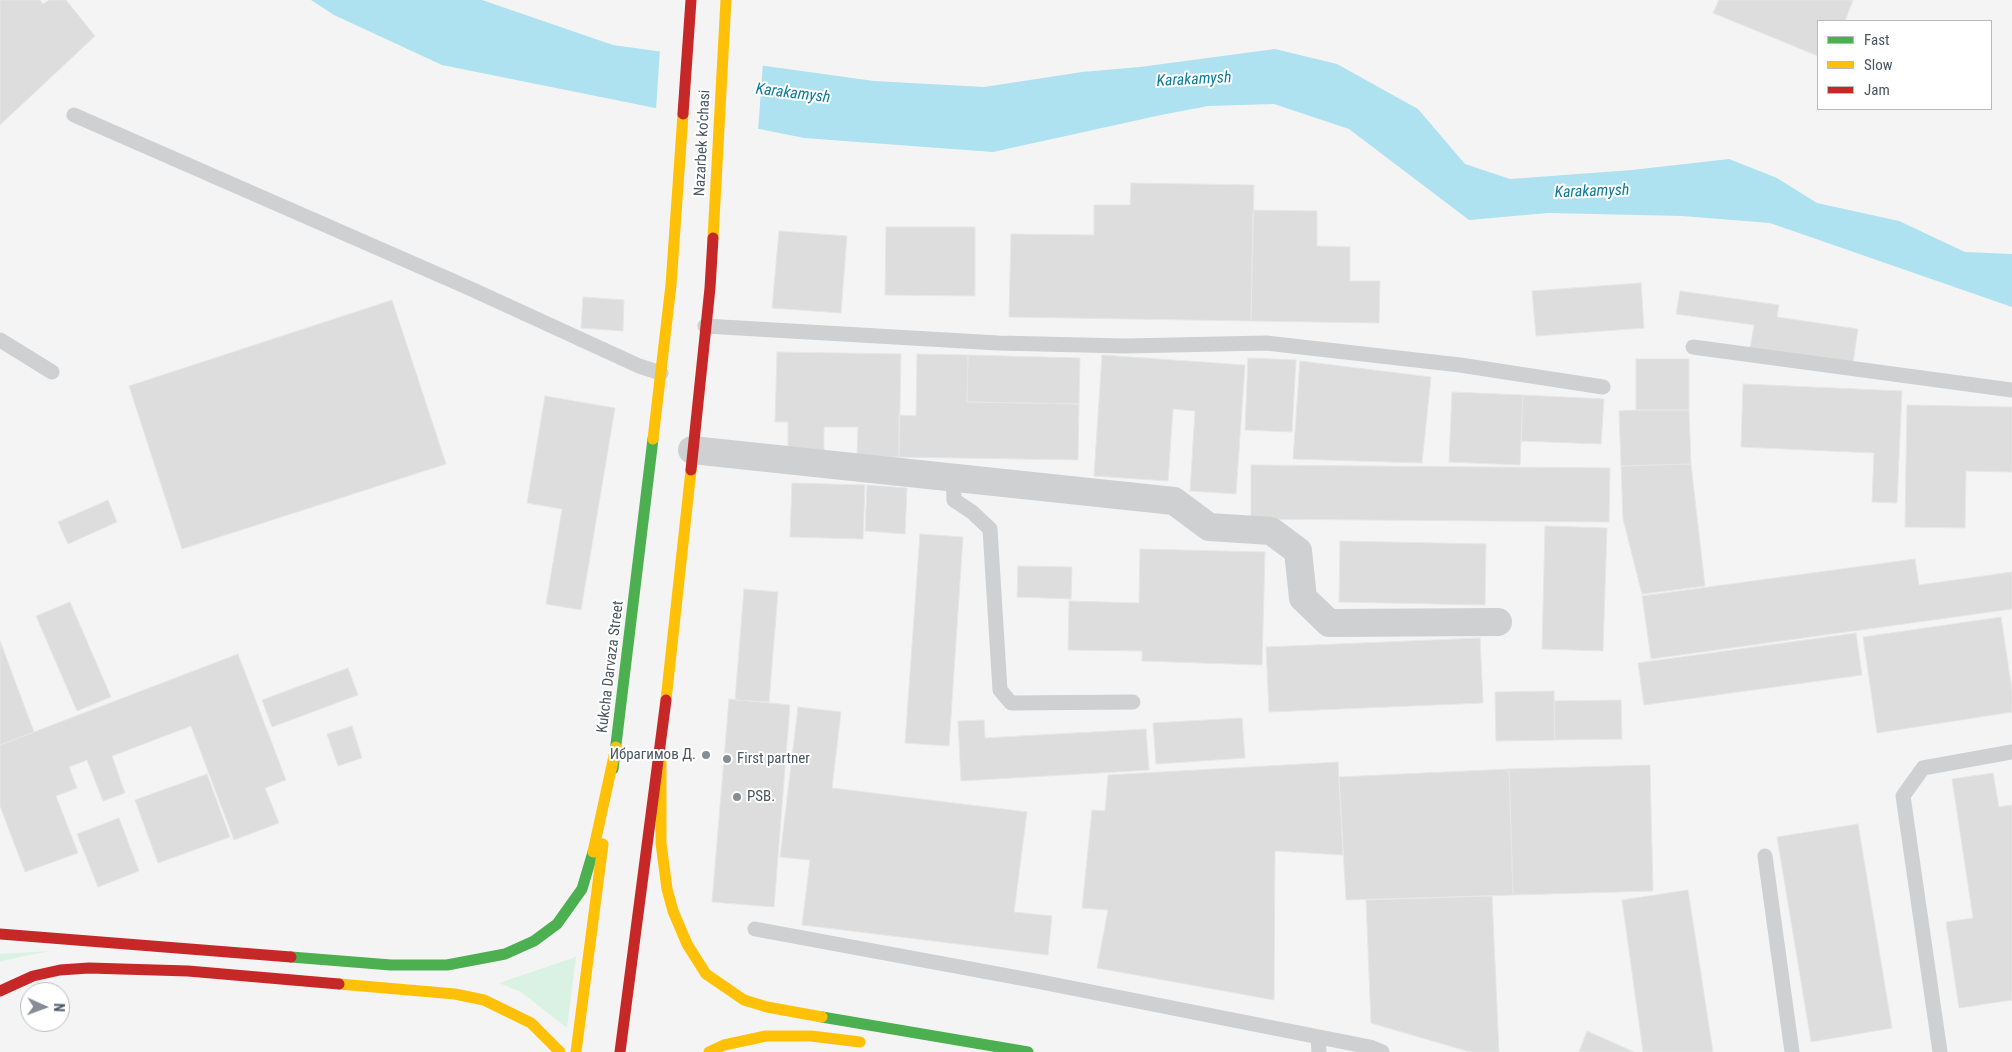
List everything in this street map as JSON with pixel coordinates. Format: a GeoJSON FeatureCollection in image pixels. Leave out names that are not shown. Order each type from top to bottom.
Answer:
{"type":"FeatureCollection","features":[{"type":"Feature","properties":{"kind":"main road","name":"Nazarbek ko'chasi"},"geometry":{"type":"LineString","coordinates":[[671,285],[691,0]]}},
{"type":"Feature","properties":{"kind":"main road","name":"Nazarbek ko'chasi"},"geometry":{"type":"LineString","coordinates":[[705,326],[710,288],[726,0]]}},
{"type":"Feature","properties":{"kind":"main road","name":"Kukcha Darvaza Street"},"geometry":{"type":"LineString","coordinates":[[576,1052],[616,747],[671,285]]}},
{"type":"Feature","properties":{"kind":"main road"},"geometry":{"type":"LineString","coordinates":[[620,1052],[661,751],[705,326]]}},
{"type":"Feature","properties":{"kind":"main road"},"geometry":{"type":"LineString","coordinates":[[0,934],[61,937],[391,965],[447,964],[505,954],[534,941],[557,924],[582,889],[599,832],[616,747]]}},
{"type":"Feature","properties":{"kind":"main road"},"geometry":{"type":"LineString","coordinates":[[661,751],[660,835],[667,889],[673,911],[687,944],[706,974],[715,982],[734,995],[755,1004],[1028,1052]]}},
{"type":"Feature","properties":{"kind":"main road"},"geometry":{"type":"LineString","coordinates":[[0,991],[33,976],[60,970],[89,968],[188,971],[455,994],[484,1000],[531,1023],[560,1052]]}},
{"type":"Feature","properties":{"kind":"main road"},"geometry":{"type":"LineString","coordinates":[[709,1052],[724,1045],[766,1036],[811,1036],[872,1044]]}},
{"type":"Feature","properties":{"kind":"street"},"geometry":{"type":"LineString","coordinates":[[692,450],[953,476],[1174,501],[1209,527],[1271,531],[1298,551],[1303,598],[1329,623],[1498,622]]}},
{"type":"Feature","properties":{"kind":"lane"},"geometry":{"type":"LineString","coordinates":[[74,115],[460,284],[639,366],[661,374]]}},
{"type":"Feature","properties":{"kind":"lane"},"geometry":{"type":"LineString","coordinates":[[705,326],[998,342],[1125,346],[1266,343],[1460,365],[1603,387]]}},
{"type":"Feature","properties":{"kind":"lane"},"geometry":{"type":"LineString","coordinates":[[0,340],[52,372]]}},
{"type":"Feature","properties":{"kind":"lane"},"geometry":{"type":"LineString","coordinates":[[1693,347],[2012,390]]}},
{"type":"Feature","properties":{"kind":"lane"},"geometry":{"type":"LineString","coordinates":[[953,476],[954,500],[972,512],[990,529],[1000,690],[1011,703],[1133,702]]}},
{"type":"Feature","properties":{"kind":"lane"},"geometry":{"type":"LineString","coordinates":[[1940,1052],[1903,796],[1923,768],[2012,752]]}},
{"type":"Feature","properties":{"kind":"lane"},"geometry":{"type":"LineString","coordinates":[[1764,856],[1792,1052]]}},
{"type":"Feature","properties":{"kind":"lane"},"geometry":{"type":"LineString","coordinates":[[755,929],[1036,981],[1319,1044],[1370,1047],[1382,1052]]}},
{"type":"Feature","properties":{"kind":"green space"},"geometry":{"type":"Polygon","coordinates":[[[50,951],[6,960],[0,962],[0,954],[50,951]]]}},
{"type":"Feature","properties":{"kind":"green space"},"geometry":{"type":"Polygon","coordinates":[[[576,957],[567,1028],[521,992],[499,983],[576,957]]]}},
{"type":"Feature","properties":{"kind":"water","name":"Karakamysh"},"geometry":{"type":"Polygon","coordinates":[[[311,0],[482,0],[613,45],[874,81],[984,87],[1082,72],[1140,67],[1275,49],[1337,64],[1418,109],[1465,164],[1510,179],[1632,170],[1729,159],[1777,178],[1817,203],[1899,221],[1965,252],[2012,254],[2012,307],[1770,223],[1682,216],[1548,213],[1469,220],[1349,129],[1274,104],[1208,106],[993,152],[804,138],[442,65],[334,15],[311,0]]]}},
{"type":"Feature","properties":{"kind":"pier"},"geometry":{"type":"Polygon","coordinates":[[[660,49],[763,63],[758,131],[656,110],[660,49]]]}},
{"type":"Feature","properties":{"kind":"building"},"geometry":{"type":"Polygon","coordinates":[[[0,0],[40,0],[43,4],[49,0],[66,0],[95,36],[0,125],[0,0]]]}},
{"type":"Feature","properties":{"kind":"building"},"geometry":{"type":"Polygon","coordinates":[[[1719,0],[1853,0],[1845,20],[1817,20],[1817,56],[1713,13],[1719,0]]]}},
{"type":"Feature","properties":{"kind":"building"},"geometry":{"type":"Polygon","coordinates":[[[1131,183],[1254,185],[1251,321],[1009,317],[1011,234],[1094,235],[1094,205],[1130,205],[1131,183]]]}},
{"type":"Feature","properties":{"kind":"building"},"geometry":{"type":"Polygon","coordinates":[[[1253,210],[1317,211],[1317,246],[1350,247],[1350,281],[1380,281],[1379,323],[1251,321],[1253,210]]]}},
{"type":"Feature","properties":{"kind":"building"},"geometry":{"type":"Polygon","coordinates":[[[886,227],[975,227],[975,296],[885,295],[886,227]]]}},
{"type":"Feature","properties":{"kind":"building"},"geometry":{"type":"Polygon","coordinates":[[[779,231],[847,236],[841,313],[772,308],[779,231]]]}},
{"type":"Feature","properties":{"kind":"building"},"geometry":{"type":"Polygon","coordinates":[[[1641,283],[1644,328],[1536,336],[1532,291],[1641,283]]]}},
{"type":"Feature","properties":{"kind":"building"},"geometry":{"type":"Polygon","coordinates":[[[1680,291],[1779,305],[1777,317],[1858,329],[1853,363],[1750,349],[1754,325],[1676,314],[1680,291]]]}},
{"type":"Feature","properties":{"kind":"building"},"geometry":{"type":"Polygon","coordinates":[[[583,297],[624,300],[623,331],[581,328],[583,297]]]}},
{"type":"Feature","properties":{"kind":"building"},"geometry":{"type":"Polygon","coordinates":[[[392,300],[446,464],[182,549],[129,386],[392,300]]]}},
{"type":"Feature","properties":{"kind":"building"},"geometry":{"type":"Polygon","coordinates":[[[777,352],[901,354],[899,457],[857,457],[858,427],[824,427],[824,453],[788,452],[788,422],[775,422],[777,352]]]}},
{"type":"Feature","properties":{"kind":"building"},"geometry":{"type":"Polygon","coordinates":[[[917,354],[968,355],[967,402],[1079,404],[1078,460],[899,457],[899,415],[916,416],[917,354]]]}},
{"type":"Feature","properties":{"kind":"building"},"geometry":{"type":"Polygon","coordinates":[[[968,355],[1080,358],[1079,404],[967,402],[968,355]]]}},
{"type":"Feature","properties":{"kind":"building"},"geometry":{"type":"Polygon","coordinates":[[[1102,355],[1245,365],[1236,494],[1190,491],[1195,411],[1173,409],[1168,481],[1094,476],[1102,355]]]}},
{"type":"Feature","properties":{"kind":"building"},"geometry":{"type":"Polygon","coordinates":[[[1248,358],[1296,360],[1292,432],[1245,430],[1248,358]]]}},
{"type":"Feature","properties":{"kind":"building"},"geometry":{"type":"Polygon","coordinates":[[[1636,359],[1689,359],[1689,410],[1636,410],[1636,359]]]}},
{"type":"Feature","properties":{"kind":"building"},"geometry":{"type":"Polygon","coordinates":[[[1300,361],[1431,377],[1422,463],[1293,459],[1300,361]]]}},
{"type":"Feature","properties":{"kind":"building"},"geometry":{"type":"Polygon","coordinates":[[[1743,384],[1902,391],[1897,503],[1872,502],[1874,453],[1741,447],[1743,384]]]}},
{"type":"Feature","properties":{"kind":"building"},"geometry":{"type":"Polygon","coordinates":[[[1452,392],[1523,395],[1520,465],[1449,462],[1452,392]]]}},
{"type":"Feature","properties":{"kind":"building"},"geometry":{"type":"Polygon","coordinates":[[[1523,395],[1604,399],[1601,444],[1521,441],[1523,395]]]}},
{"type":"Feature","properties":{"kind":"building"},"geometry":{"type":"Polygon","coordinates":[[[545,396],[615,408],[581,610],[546,604],[562,509],[527,503],[545,396]]]}},
{"type":"Feature","properties":{"kind":"building"},"geometry":{"type":"Polygon","coordinates":[[[1907,405],[2012,407],[2012,472],[1966,471],[1965,528],[1905,527],[1907,405]]]}},
{"type":"Feature","properties":{"kind":"building"},"geometry":{"type":"Polygon","coordinates":[[[1689,410],[1691,464],[1621,466],[1619,411],[1689,410]]]}},
{"type":"Feature","properties":{"kind":"building"},"geometry":{"type":"Polygon","coordinates":[[[1691,464],[1705,586],[1642,594],[1623,519],[1621,466],[1691,464]]]}},
{"type":"Feature","properties":{"kind":"building"},"geometry":{"type":"Polygon","coordinates":[[[1251,465],[1610,468],[1609,522],[1251,519],[1251,465]]]}},
{"type":"Feature","properties":{"kind":"building"},"geometry":{"type":"Polygon","coordinates":[[[792,483],[865,485],[863,539],[790,537],[792,483]]]}},
{"type":"Feature","properties":{"kind":"building"},"geometry":{"type":"Polygon","coordinates":[[[867,485],[907,488],[905,534],[865,531],[867,485]]]}},
{"type":"Feature","properties":{"kind":"building"},"geometry":{"type":"Polygon","coordinates":[[[108,500],[117,522],[68,544],[58,522],[108,500]]]}},
{"type":"Feature","properties":{"kind":"building"},"geometry":{"type":"Polygon","coordinates":[[[1545,526],[1607,528],[1603,651],[1542,649],[1545,526]]]}},
{"type":"Feature","properties":{"kind":"building"},"geometry":{"type":"Polygon","coordinates":[[[920,534],[963,537],[949,746],[905,743],[920,534]]]}},
{"type":"Feature","properties":{"kind":"building"},"geometry":{"type":"Polygon","coordinates":[[[1340,541],[1486,544],[1485,605],[1339,602],[1340,541]]]}},
{"type":"Feature","properties":{"kind":"building"},"geometry":{"type":"Polygon","coordinates":[[[1140,549],[1265,552],[1262,665],[1142,661],[1142,651],[1068,650],[1069,601],[1139,603],[1140,549]]]}},
{"type":"Feature","properties":{"kind":"building"},"geometry":{"type":"Polygon","coordinates":[[[1915,559],[1919,585],[2012,572],[2012,609],[1651,659],[1642,596],[1915,559]]]}},
{"type":"Feature","properties":{"kind":"building"},"geometry":{"type":"Polygon","coordinates":[[[1018,566],[1072,567],[1071,599],[1017,597],[1018,566]]]}},
{"type":"Feature","properties":{"kind":"building"},"geometry":{"type":"Polygon","coordinates":[[[744,589],[778,592],[769,702],[735,700],[744,589]]]}},
{"type":"Feature","properties":{"kind":"building"},"geometry":{"type":"Polygon","coordinates":[[[70,602],[111,697],[77,711],[36,616],[70,602]]]}},
{"type":"Feature","properties":{"kind":"building"},"geometry":{"type":"Polygon","coordinates":[[[2001,617],[2012,690],[2012,712],[1877,733],[1863,637],[2001,617]]]}},
{"type":"Feature","properties":{"kind":"building"},"geometry":{"type":"Polygon","coordinates":[[[1856,633],[1862,675],[1644,705],[1638,663],[1856,633]]]}},
{"type":"Feature","properties":{"kind":"building"},"geometry":{"type":"Polygon","coordinates":[[[1480,638],[1483,703],[1269,712],[1266,647],[1480,638]]]}},
{"type":"Feature","properties":{"kind":"building"},"geometry":{"type":"Polygon","coordinates":[[[0,641],[34,732],[0,745],[0,641]]]}},
{"type":"Feature","properties":{"kind":"building"},"geometry":{"type":"Polygon","coordinates":[[[238,654],[286,780],[265,788],[279,823],[234,840],[191,726],[112,756],[125,793],[103,801],[87,760],[69,767],[77,788],[56,796],[78,853],[25,872],[0,806],[0,745],[238,654]]]}},
{"type":"Feature","properties":{"kind":"building"},"geometry":{"type":"Polygon","coordinates":[[[348,668],[358,695],[272,727],[262,700],[348,668]]]}},
{"type":"Feature","properties":{"kind":"building"},"geometry":{"type":"Polygon","coordinates":[[[1554,691],[1555,740],[1496,741],[1495,692],[1554,691]]]}},
{"type":"Feature","properties":{"kind":"building"},"geometry":{"type":"Polygon","coordinates":[[[729,699],[790,705],[774,907],[712,902],[729,699]]]}},
{"type":"Feature","properties":{"kind":"building"},"geometry":{"type":"Polygon","coordinates":[[[1621,700],[1622,739],[1555,740],[1554,701],[1621,700]]]}},
{"type":"Feature","properties":{"kind":"building"},"geometry":{"type":"Polygon","coordinates":[[[798,707],[841,712],[832,788],[1027,812],[1014,912],[1052,916],[1048,955],[802,925],[810,860],[780,857],[798,707]]]}},
{"type":"Feature","properties":{"kind":"building"},"geometry":{"type":"Polygon","coordinates":[[[1242,718],[1245,758],[1156,764],[1153,723],[1242,718]]]}},
{"type":"Feature","properties":{"kind":"building"},"geometry":{"type":"Polygon","coordinates":[[[984,720],[985,738],[1146,729],[1149,770],[961,781],[958,721],[984,720]]]}},
{"type":"Feature","properties":{"kind":"building"},"geometry":{"type":"Polygon","coordinates":[[[352,726],[362,758],[338,766],[327,734],[352,726]]]}},
{"type":"Feature","properties":{"kind":"building"},"geometry":{"type":"Polygon","coordinates":[[[1338,762],[1343,855],[1275,851],[1274,1000],[1097,968],[1108,910],[1082,908],[1092,810],[1105,811],[1108,775],[1338,762]]]}},
{"type":"Feature","properties":{"kind":"building"},"geometry":{"type":"Polygon","coordinates":[[[1650,765],[1653,891],[1513,895],[1509,769],[1650,765]]]}},
{"type":"Feature","properties":{"kind":"building"},"geometry":{"type":"Polygon","coordinates":[[[1509,769],[1513,895],[1346,900],[1339,777],[1509,769]]]}},
{"type":"Feature","properties":{"kind":"building"},"geometry":{"type":"Polygon","coordinates":[[[1993,773],[1999,807],[2012,805],[2012,1000],[1959,1008],[1946,922],[1973,918],[1952,779],[1993,773]]]}},
{"type":"Feature","properties":{"kind":"building"},"geometry":{"type":"Polygon","coordinates":[[[207,774],[230,837],[158,863],[135,800],[207,774]]]}},
{"type":"Feature","properties":{"kind":"building"},"geometry":{"type":"Polygon","coordinates":[[[119,818],[139,871],[98,887],[77,834],[119,818]]]}},
{"type":"Feature","properties":{"kind":"building"},"geometry":{"type":"Polygon","coordinates":[[[1858,824],[1892,1028],[1811,1042],[1777,837],[1858,824]]]}},
{"type":"Feature","properties":{"kind":"building"},"geometry":{"type":"Polygon","coordinates":[[[1688,890],[1713,1052],[1643,1052],[1622,900],[1688,890]]]}},
{"type":"Feature","properties":{"kind":"building"},"geometry":{"type":"Polygon","coordinates":[[[1492,896],[1499,1052],[1470,1052],[1371,1023],[1366,900],[1492,896]]]}},
{"type":"Feature","properties":{"kind":"building"},"geometry":{"type":"Polygon","coordinates":[[[1587,1031],[1634,1052],[1579,1052],[1587,1031]]]}},
{"type":"Feature","properties":{"kind":"traffic: fast"},"geometry":{"type":"LineString","coordinates":[[613,769],[653,439]]}},
{"type":"Feature","properties":{"kind":"traffic: fast"},"geometry":{"type":"LineString","coordinates":[[291,957],[391,965],[447,965],[505,954],[534,941],[557,924],[582,889],[593,852]]}},
{"type":"Feature","properties":{"kind":"traffic: fast"},"geometry":{"type":"LineString","coordinates":[[822,1017],[1028,1052]]}},
{"type":"Feature","properties":{"kind":"traffic: slow"},"geometry":{"type":"LineString","coordinates":[[713,238],[726,0]]}},
{"type":"Feature","properties":{"kind":"traffic: slow"},"geometry":{"type":"LineString","coordinates":[[653,439],[671,285],[683,114]]}},
{"type":"Feature","properties":{"kind":"traffic: slow"},"geometry":{"type":"LineString","coordinates":[[666,700],[691,470]]}},
{"type":"Feature","properties":{"kind":"traffic: slow"},"geometry":{"type":"LineString","coordinates":[[593,852],[616,747]]}},
{"type":"Feature","properties":{"kind":"traffic: slow"},"geometry":{"type":"LineString","coordinates":[[661,751],[661,843],[667,889],[673,911],[687,944],[706,974],[744,1000],[767,1007],[822,1017]]}},
{"type":"Feature","properties":{"kind":"traffic: slow"},"geometry":{"type":"LineString","coordinates":[[576,1052],[603,844]]}},
{"type":"Feature","properties":{"kind":"traffic: slow"},"geometry":{"type":"LineString","coordinates":[[339,984],[455,994],[484,1000],[531,1023],[560,1052]]}},
{"type":"Feature","properties":{"kind":"traffic: slow"},"geometry":{"type":"LineString","coordinates":[[709,1052],[724,1045],[766,1036],[811,1036],[860,1042]]}},
{"type":"Feature","properties":{"kind":"traffic: jam"},"geometry":{"type":"LineString","coordinates":[[683,114],[691,0]]}},
{"type":"Feature","properties":{"kind":"traffic: jam"},"geometry":{"type":"LineString","coordinates":[[691,470],[710,288],[713,238]]}},
{"type":"Feature","properties":{"kind":"traffic: jam"},"geometry":{"type":"LineString","coordinates":[[620,1052],[666,700]]}},
{"type":"Feature","properties":{"kind":"traffic: jam"},"geometry":{"type":"LineString","coordinates":[[0,934],[291,957]]}},
{"type":"Feature","properties":{"kind":"traffic: jam"},"geometry":{"type":"LineString","coordinates":[[0,991],[33,976],[60,970],[89,968],[188,971],[339,984]]}},
{"type":"Feature","properties":{"kind":"place","name":"Ибрагимов Д."},"geometry":{"type":"Point","coordinates":[706,755]}},
{"type":"Feature","properties":{"kind":"place","name":"First partner"},"geometry":{"type":"Point","coordinates":[727,759]}},
{"type":"Feature","properties":{"kind":"place","name":"PSB."},"geometry":{"type":"Point","coordinates":[737,797]}}]}
